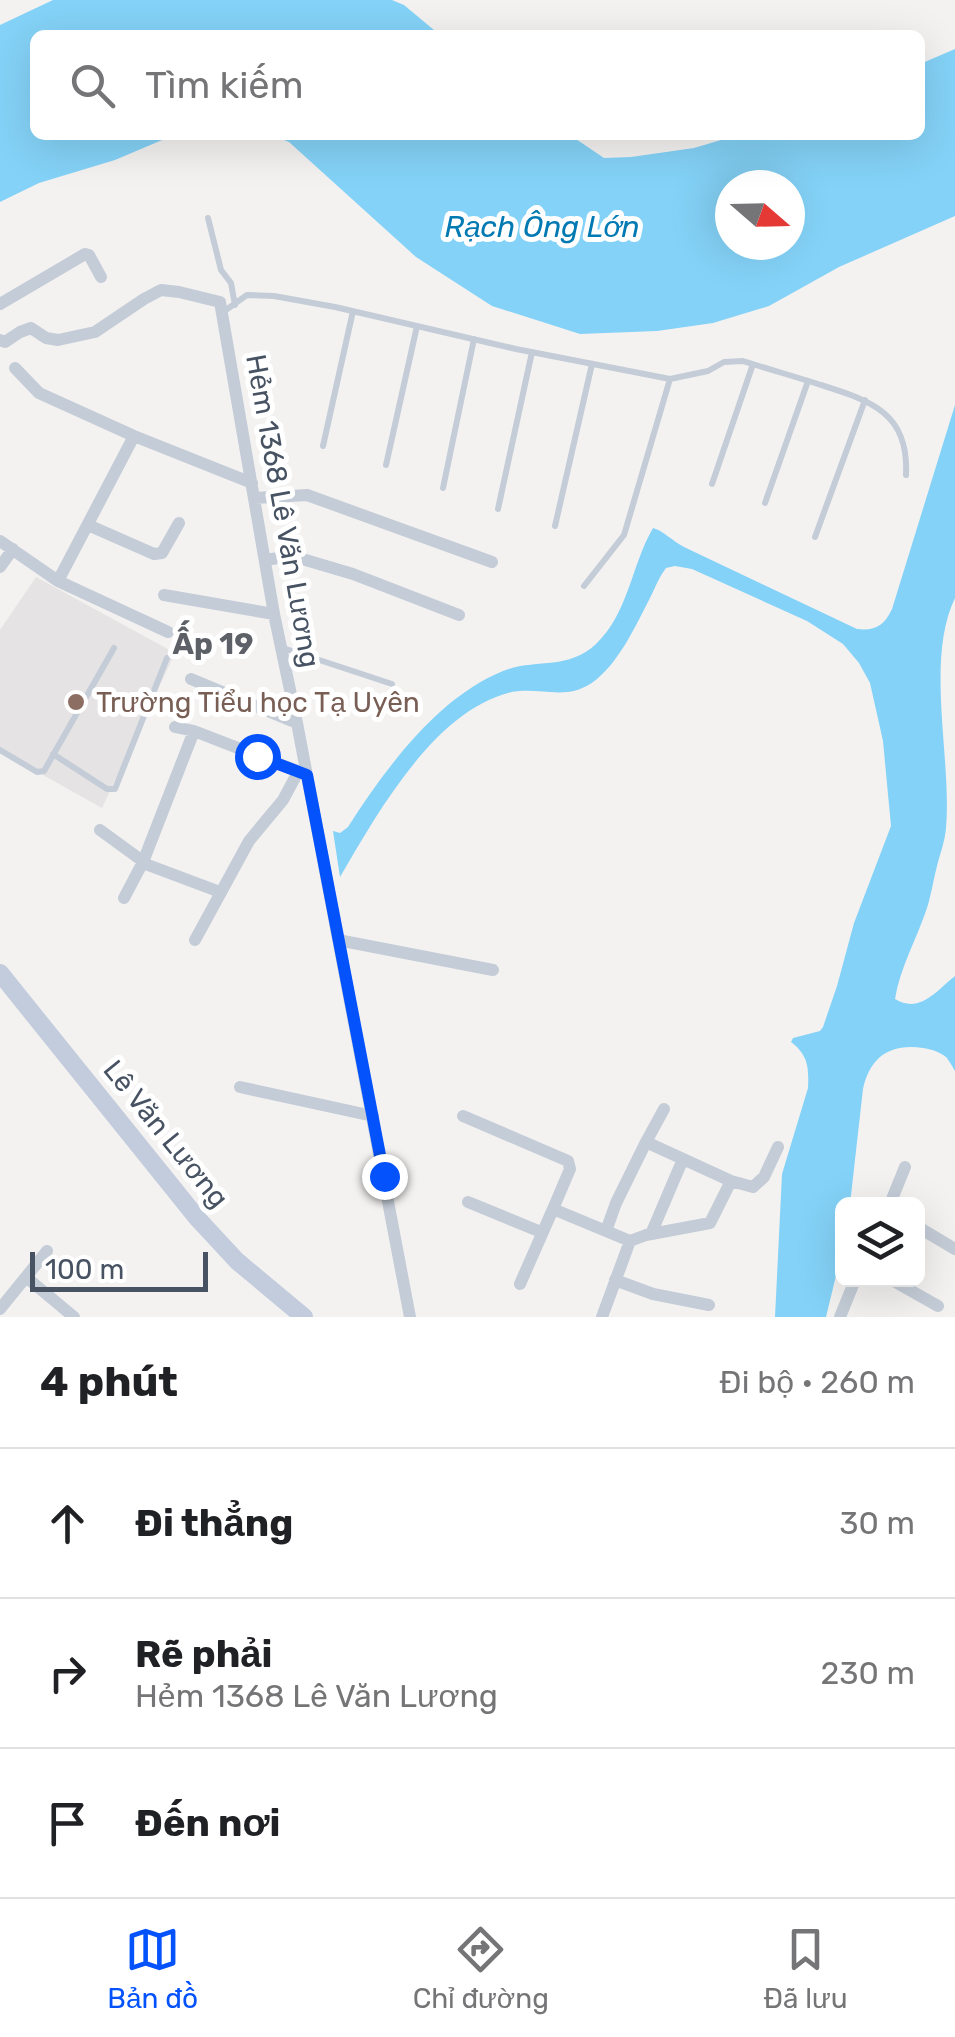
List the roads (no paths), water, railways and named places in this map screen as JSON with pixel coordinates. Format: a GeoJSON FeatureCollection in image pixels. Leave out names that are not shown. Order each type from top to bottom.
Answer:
{"type":"FeatureCollection","features":[{"type":"Feature","properties":{"kind":"main road","name":"Lê Văn Lương"},"geometry":{"type":"LineString","coordinates":[[0,973],[198,1219],[237,1261],[304,1317]]}},
{"type":"Feature","properties":{"kind":"street"},"geometry":{"type":"LineString","coordinates":[[0,304],[85,254],[101,277]]}},
{"type":"Feature","properties":{"kind":"street"},"geometry":{"type":"LineString","coordinates":[[0,340],[5,342],[31,328],[46,338],[58,340],[95,332],[161,290],[216,304]]}},
{"type":"Feature","properties":{"kind":"street","name":"Hẻm 1368 Lê Văn Lương"},"geometry":{"type":"LineString","coordinates":[[216,304],[410,1317]]}},
{"type":"Feature","properties":{"kind":"street"},"geometry":{"type":"LineString","coordinates":[[15,368],[40,393],[252,484]]}},
{"type":"Feature","properties":{"kind":"street"},"geometry":{"type":"LineString","coordinates":[[58,582],[134,436]]}},
{"type":"Feature","properties":{"kind":"street"},"geometry":{"type":"LineString","coordinates":[[255,498],[306,495],[492,562]]}},
{"type":"Feature","properties":{"kind":"street"},"geometry":{"type":"LineString","coordinates":[[88,525],[154,554],[162,553],[179,523]]}},
{"type":"Feature","properties":{"kind":"street"},"geometry":{"type":"LineString","coordinates":[[0,541],[58,582],[168,632]]}},
{"type":"Feature","properties":{"kind":"street"},"geometry":{"type":"LineString","coordinates":[[0,567],[14,550]]}},
{"type":"Feature","properties":{"kind":"street"},"geometry":{"type":"LineString","coordinates":[[265,560],[292,556],[308,560],[460,615]]}},
{"type":"Feature","properties":{"kind":"street"},"geometry":{"type":"LineString","coordinates":[[164,595],[274,614]]}},
{"type":"Feature","properties":{"kind":"street"},"geometry":{"type":"LineString","coordinates":[[191,680],[298,723]]}},
{"type":"Feature","properties":{"kind":"street"},"geometry":{"type":"LineString","coordinates":[[175,727],[303,773],[249,841],[195,940]]}},
{"type":"Feature","properties":{"kind":"street"},"geometry":{"type":"LineString","coordinates":[[124,898],[143,862],[194,731]]}},
{"type":"Feature","properties":{"kind":"street"},"geometry":{"type":"LineString","coordinates":[[100,830],[143,862],[220,892]]}},
{"type":"Feature","properties":{"kind":"street"},"geometry":{"type":"LineString","coordinates":[[338,940],[494,970]]}},
{"type":"Feature","properties":{"kind":"street"},"geometry":{"type":"LineString","coordinates":[[240,1087],[373,1116]]}},
{"type":"Feature","properties":{"kind":"street"},"geometry":{"type":"LineString","coordinates":[[606,1231],[664,1109]]}},
{"type":"Feature","properties":{"kind":"street"},"geometry":{"type":"LineString","coordinates":[[464,1116],[568,1162],[570,1168],[520,1284]]}},
{"type":"Feature","properties":{"kind":"street"},"geometry":{"type":"LineString","coordinates":[[646,1142],[753,1188],[764,1177],[778,1147]]}},
{"type":"Feature","properties":{"kind":"street"},"geometry":{"type":"LineString","coordinates":[[651,1234],[683,1159]]}},
{"type":"Feature","properties":{"kind":"street"},"geometry":{"type":"LineString","coordinates":[[893,1197],[905,1167]]}},
{"type":"Feature","properties":{"kind":"street"},"geometry":{"type":"LineString","coordinates":[[553,1208],[630,1241],[710,1223],[731,1181]]}},
{"type":"Feature","properties":{"kind":"street"},"geometry":{"type":"LineString","coordinates":[[468,1202],[542,1232]]}},
{"type":"Feature","properties":{"kind":"street"},"geometry":{"type":"LineString","coordinates":[[925,1231],[955,1248]]}},
{"type":"Feature","properties":{"kind":"street"},"geometry":{"type":"LineString","coordinates":[[602,1317],[630,1241]]}},
{"type":"Feature","properties":{"kind":"street"},"geometry":{"type":"LineString","coordinates":[[0,1309],[47,1251]]}},
{"type":"Feature","properties":{"kind":"street"},"geometry":{"type":"LineString","coordinates":[[616,1275],[653,1294],[709,1305]]}},
{"type":"Feature","properties":{"kind":"street"},"geometry":{"type":"LineString","coordinates":[[26,1277],[74,1317]]}},
{"type":"Feature","properties":{"kind":"street"},"geometry":{"type":"LineString","coordinates":[[840,1317],[852,1287]]}},
{"type":"Feature","properties":{"kind":"street"},"geometry":{"type":"LineString","coordinates":[[904,1287],[938,1306]]}},
{"type":"Feature","properties":{"kind":"lane"},"geometry":{"type":"LineString","coordinates":[[208,218],[221,270],[231,283],[235,304]]}},
{"type":"Feature","properties":{"kind":"lane"},"geometry":{"type":"LineString","coordinates":[[216,304],[235,304],[248,295],[274,296],[670,379],[708,371],[724,362],[743,361],[879,407],[893,420],[907,455],[906,476]]}},
{"type":"Feature","properties":{"kind":"lane"},"geometry":{"type":"LineString","coordinates":[[324,446],[352,311]]}},
{"type":"Feature","properties":{"kind":"lane"},"geometry":{"type":"LineString","coordinates":[[386,464],[417,326]]}},
{"type":"Feature","properties":{"kind":"lane"},"geometry":{"type":"LineString","coordinates":[[443,488],[474,339]]}},
{"type":"Feature","properties":{"kind":"lane"},"geometry":{"type":"LineString","coordinates":[[498,509],[532,352]]}},
{"type":"Feature","properties":{"kind":"lane"},"geometry":{"type":"LineString","coordinates":[[555,526],[592,364]]}},
{"type":"Feature","properties":{"kind":"lane"},"geometry":{"type":"LineString","coordinates":[[712,484],[753,364]]}},
{"type":"Feature","properties":{"kind":"lane"},"geometry":{"type":"LineString","coordinates":[[584,586],[624,536],[670,379]]}},
{"type":"Feature","properties":{"kind":"lane"},"geometry":{"type":"LineString","coordinates":[[765,503],[808,381]]}},
{"type":"Feature","properties":{"kind":"lane"},"geometry":{"type":"LineString","coordinates":[[816,537],[865,400]]}},
{"type":"Feature","properties":{"kind":"lane"},"geometry":{"type":"LineString","coordinates":[[282,647],[392,684]]}},
{"type":"Feature","properties":{"kind":"lane"},"geometry":{"type":"LineString","coordinates":[[0,750],[37,772],[44,771],[114,648]]}},
{"type":"Feature","properties":{"kind":"lane"},"geometry":{"type":"LineString","coordinates":[[53,754],[107,789],[115,789],[167,658]]}},
{"type":"Feature","properties":{"kind":"water"},"geometry":{"type":"Polygon","coordinates":[[[53,0],[392,0],[434,30],[30,30],[30,140],[162,140],[115,160],[39,183],[0,202],[0,25],[53,0]]]}},
{"type":"Feature","properties":{"kind":"water","name":"Rạch Ông Lớn"},"geometry":{"type":"Polygon","coordinates":[[[955,49],[955,216],[839,267],[769,306],[713,323],[657,331],[580,334],[492,306],[416,257],[284,140],[577,140],[604,158],[631,157],[721,140],[925,140],[925,62],[955,49]]]}},
{"type":"Feature","properties":{"kind":"water"},"geometry":{"type":"Polygon","coordinates":[[[955,405],[955,598],[946,623],[941,680],[946,828],[928,906],[895,999],[920,1002],[955,976],[955,1071],[947,1058],[929,1049],[891,1050],[876,1061],[863,1089],[851,1197],[835,1197],[835,1280],[826,1317],[775,1317],[782,1174],[808,1088],[806,1062],[791,1042],[823,1027],[854,923],[891,826],[883,741],[870,683],[843,644],[807,621],[692,569],[666,568],[628,640],[597,679],[575,691],[508,693],[455,721],[390,796],[340,877],[333,831],[340,833],[348,827],[396,759],[457,698],[503,671],[574,658],[596,644],[616,618],[653,528],[684,547],[857,629],[878,626],[892,609],[955,405]]]}},
{"type":"Feature","properties":{"kind":"place","name":"Trường Tiểu học Tạ Uyên"},"geometry":{"type":"Point","coordinates":[76,702]}},
{"type":"Feature","properties":{"kind":"district","name":"Ấp 19"},"geometry":{"type":"Point","coordinates":[213,644]}}]}
